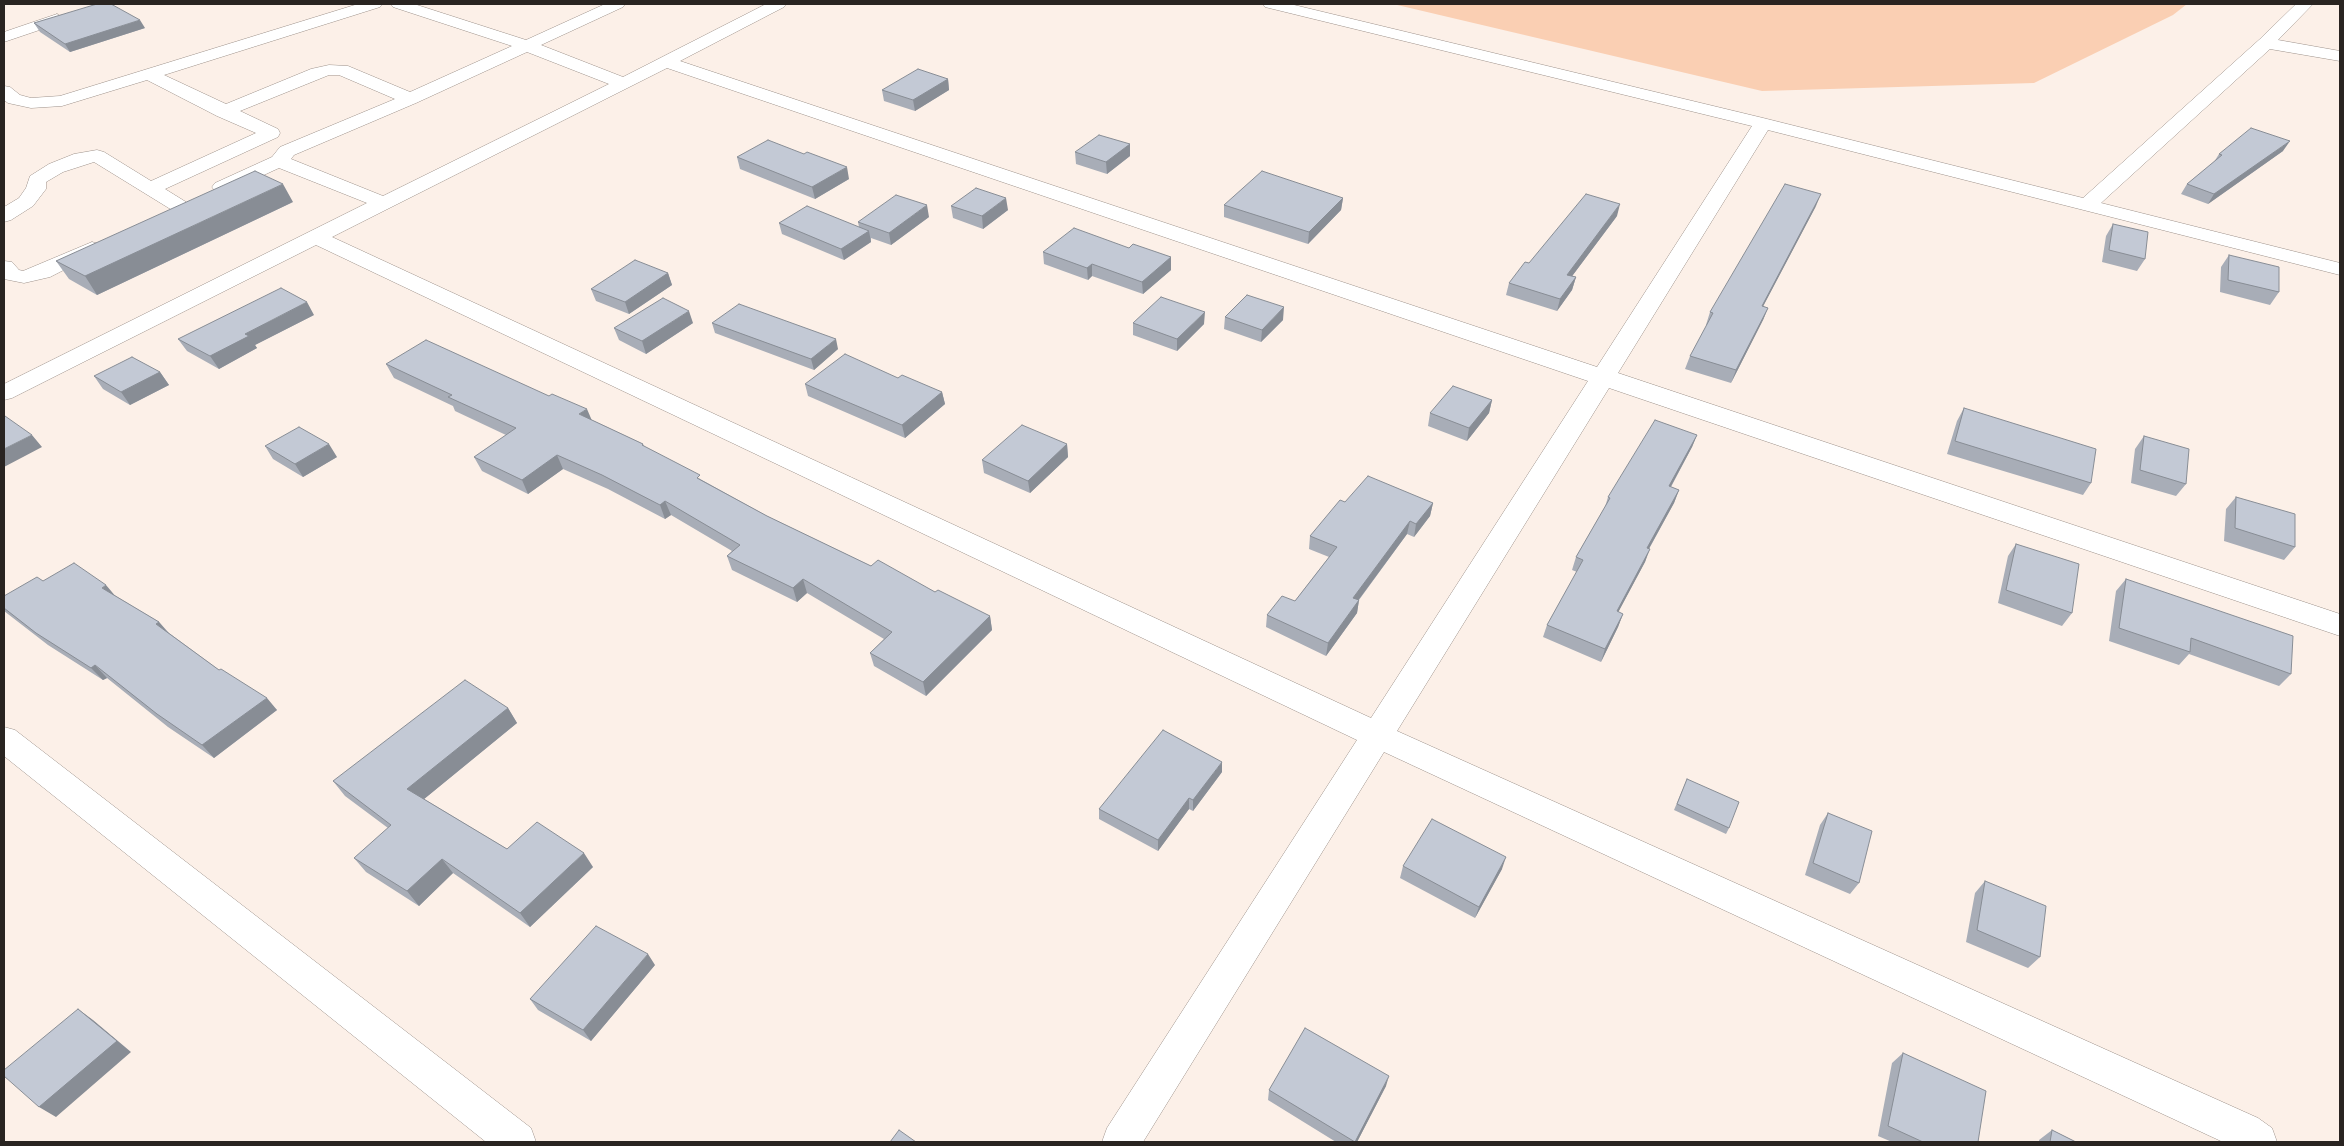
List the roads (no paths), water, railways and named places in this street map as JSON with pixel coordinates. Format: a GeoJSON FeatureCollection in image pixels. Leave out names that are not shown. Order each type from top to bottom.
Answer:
{"type":"FeatureCollection","features":[{"type":"Feature","properties":{"kind":"street"},"geometry":{"type":"LineString","coordinates":[[4,91],[14,99],[31,103],[62,102],[150,76],[374,4]]}},
{"type":"Feature","properties":{"kind":"street"},"geometry":{"type":"LineString","coordinates":[[399,4],[528,46],[623,83]]}},
{"type":"Feature","properties":{"kind":"street"},"geometry":{"type":"LineString","coordinates":[[583,4],[600,11]]}},
{"type":"Feature","properties":{"kind":"street"},"geometry":{"type":"LineString","coordinates":[[154,218],[279,161],[287,151],[302,144],[410,99],[616,4]]}},
{"type":"Feature","properties":{"kind":"street"},"geometry":{"type":"LineString","coordinates":[[4,393],[666,62],[778,4]]}},
{"type":"Feature","properties":{"kind":"street"},"geometry":{"type":"LineString","coordinates":[[1271,4],[1763,123],[2340,269]]}},
{"type":"Feature","properties":{"kind":"street"},"geometry":{"type":"LineString","coordinates":[[2088,204],[2266,43],[2305,4]]}},
{"type":"Feature","properties":{"kind":"street"},"geometry":{"type":"LineString","coordinates":[[4,37],[57,19]]}},
{"type":"Feature","properties":{"kind":"street"},"geometry":{"type":"LineString","coordinates":[[2266,43],[2340,56]]}},
{"type":"Feature","properties":{"kind":"street"},"geometry":{"type":"LineString","coordinates":[[666,62],[2340,625]]}},
{"type":"Feature","properties":{"kind":"street"},"geometry":{"type":"LineString","coordinates":[[223,112],[317,73],[329,70],[342,70],[410,99]]}},
{"type":"Feature","properties":{"kind":"street"},"geometry":{"type":"LineString","coordinates":[[150,76],[223,112],[302,144]]}},
{"type":"Feature","properties":{"kind":"street"},"geometry":{"type":"LineString","coordinates":[[1122,1142],[1605,377],[1763,123]]}},
{"type":"Feature","properties":{"kind":"street"},"geometry":{"type":"LineString","coordinates":[[151,188],[271,133]]}},
{"type":"Feature","properties":{"kind":"street"},"geometry":{"type":"LineString","coordinates":[[4,216],[26,202],[36,189],[37,180],[56,168],[81,158],[97,156],[151,188],[194,199]]}},
{"type":"Feature","properties":{"kind":"street"},"geometry":{"type":"LineString","coordinates":[[279,161],[384,203]]}},
{"type":"Feature","properties":{"kind":"street"},"geometry":{"type":"LineString","coordinates":[[314,238],[1379,736],[2244,1132],[2258,1142]]}},
{"type":"Feature","properties":{"kind":"street"},"geometry":{"type":"LineString","coordinates":[[4,267],[13,276],[24,277],[42,272],[111,239]]}},
{"type":"Feature","properties":{"kind":"street"},"geometry":{"type":"LineString","coordinates":[[4,738],[517,1142]]}}]}
